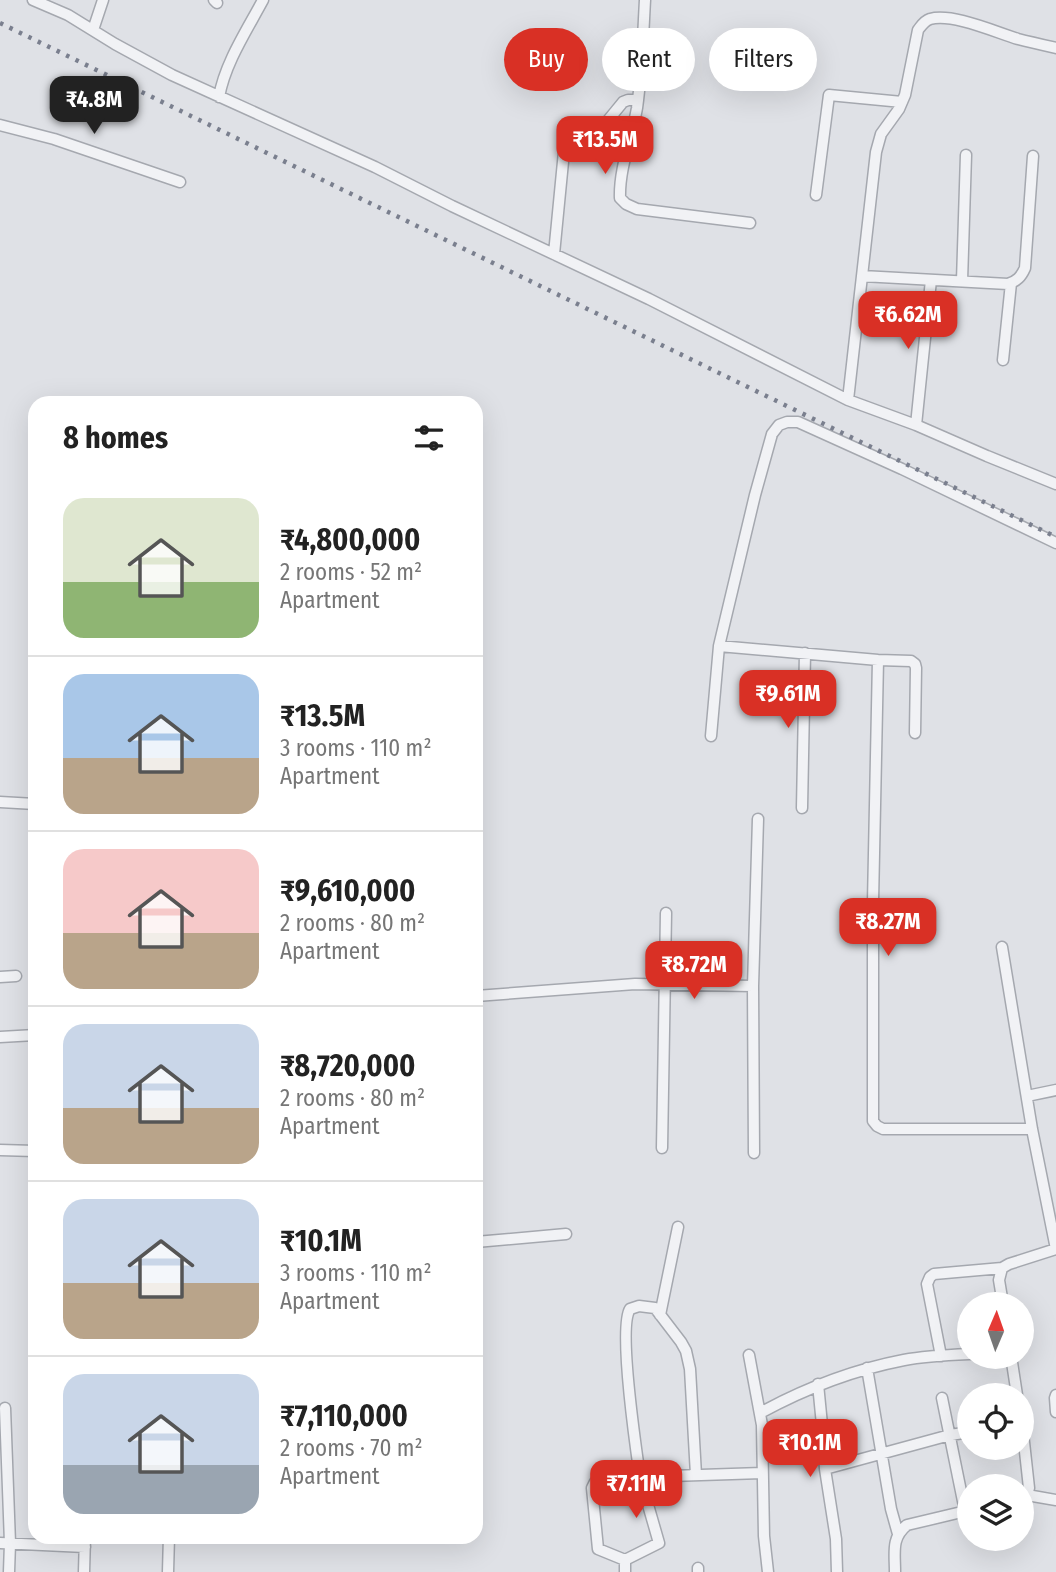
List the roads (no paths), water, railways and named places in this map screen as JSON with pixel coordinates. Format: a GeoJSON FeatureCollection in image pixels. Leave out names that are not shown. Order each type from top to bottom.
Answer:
{"type":"FeatureCollection","features":[{"type":"Feature","properties":{"kind":"street"},"geometry":{"type":"LineString","coordinates":[[33,0],[68,15],[172,75],[375,167],[649,299],[848,400],[916,425],[1056,484]]}},
{"type":"Feature","properties":{"kind":"street"},"geometry":{"type":"LineString","coordinates":[[93,30],[103,0]]}},
{"type":"Feature","properties":{"kind":"street"},"geometry":{"type":"LineString","coordinates":[[219,97],[229,65],[262,0]]}},
{"type":"Feature","properties":{"kind":"street"},"geometry":{"type":"LineString","coordinates":[[645,0],[641,77],[620,185],[620,198],[637,209],[750,223]]}},
{"type":"Feature","properties":{"kind":"street"},"geometry":{"type":"LineString","coordinates":[[848,400],[876,152],[881,134],[899,109],[905,95],[918,30],[927,20],[948,19],[1056,48]]}},
{"type":"Feature","properties":{"kind":"street"},"geometry":{"type":"LineString","coordinates":[[816,195],[829,95],[902,102]]}},
{"type":"Feature","properties":{"kind":"street"},"geometry":{"type":"LineString","coordinates":[[554,254],[568,127],[605,124],[623,102],[638,100]]}},
{"type":"Feature","properties":{"kind":"street"},"geometry":{"type":"LineString","coordinates":[[0,125],[54,139],[180,182]]}},
{"type":"Feature","properties":{"kind":"street"},"geometry":{"type":"LineString","coordinates":[[962,281],[966,155]]}},
{"type":"Feature","properties":{"kind":"street"},"geometry":{"type":"LineString","coordinates":[[862,276],[1011,283],[1016,281],[1025,268],[1033,156]]}},
{"type":"Feature","properties":{"kind":"street"},"geometry":{"type":"LineString","coordinates":[[916,425],[931,280]]}},
{"type":"Feature","properties":{"kind":"street"},"geometry":{"type":"LineString","coordinates":[[1003,360],[1011,283]]}},
{"type":"Feature","properties":{"kind":"street"},"geometry":{"type":"LineString","coordinates":[[711,736],[719,646],[758,483],[772,434],[779,425],[798,422],[1056,543]]}},
{"type":"Feature","properties":{"kind":"street"},"geometry":{"type":"LineString","coordinates":[[719,646],[911,661],[916,668],[915,733]]}},
{"type":"Feature","properties":{"kind":"street"},"geometry":{"type":"LineString","coordinates":[[802,807],[805,653]]}},
{"type":"Feature","properties":{"kind":"street"},"geometry":{"type":"LineString","coordinates":[[878,660],[873,902],[873,1121],[883,1129],[1032,1129]]}},
{"type":"Feature","properties":{"kind":"street"},"geometry":{"type":"LineString","coordinates":[[0,802],[28,804]]}},
{"type":"Feature","properties":{"kind":"street"},"geometry":{"type":"LineString","coordinates":[[754,1153],[753,986],[758,819]]}},
{"type":"Feature","properties":{"kind":"street"},"geometry":{"type":"LineString","coordinates":[[662,1148],[666,914]]}},
{"type":"Feature","properties":{"kind":"street"},"geometry":{"type":"LineString","coordinates":[[941,1356],[927,1284],[930,1277],[934,1274],[1002,1268],[1056,1249],[1032,1129],[1002,947]]}},
{"type":"Feature","properties":{"kind":"street"},"geometry":{"type":"LineString","coordinates":[[0,977],[16,976]]}},
{"type":"Feature","properties":{"kind":"street"},"geometry":{"type":"LineString","coordinates":[[483,995],[635,984],[753,986]]}},
{"type":"Feature","properties":{"kind":"street"},"geometry":{"type":"LineString","coordinates":[[0,1037],[28,1035]]}},
{"type":"Feature","properties":{"kind":"street"},"geometry":{"type":"LineString","coordinates":[[1027,1096],[1056,1090]]}},
{"type":"Feature","properties":{"kind":"street"},"geometry":{"type":"LineString","coordinates":[[0,1150],[28,1151]]}},
{"type":"Feature","properties":{"kind":"street"},"geometry":{"type":"LineString","coordinates":[[660,1315],[678,1227]]}},
{"type":"Feature","properties":{"kind":"street"},"geometry":{"type":"LineString","coordinates":[[483,1241],[566,1234]]}},
{"type":"Feature","properties":{"kind":"street"},"geometry":{"type":"LineString","coordinates":[[1001,1292],[999,1280],[1002,1268]]}},
{"type":"Feature","properties":{"kind":"street"},"geometry":{"type":"LineString","coordinates":[[696,1475],[690,1369],[685,1351],[655,1308],[639,1306],[630,1309],[626,1315],[625,1338],[634,1429],[640,1477],[659,1543],[625,1566],[598,1549],[593,1488],[595,1482],[600,1479],[640,1477],[762,1473]]}},
{"type":"Feature","properties":{"kind":"street"},"geometry":{"type":"LineString","coordinates":[[749,1355],[762,1425],[764,1536],[768,1572]]}},
{"type":"Feature","properties":{"kind":"street"},"geometry":{"type":"LineString","coordinates":[[760,1413],[796,1393],[867,1368],[907,1359],[957,1355]]}},
{"type":"Feature","properties":{"kind":"street"},"geometry":{"type":"LineString","coordinates":[[867,1368],[891,1509],[898,1534],[895,1572]]}},
{"type":"Feature","properties":{"kind":"street"},"geometry":{"type":"LineString","coordinates":[[818,1384],[825,1469],[836,1539],[837,1572]]}},
{"type":"Feature","properties":{"kind":"street"},"geometry":{"type":"LineString","coordinates":[[1056,1395],[1056,1412]]}},
{"type":"Feature","properties":{"kind":"street"},"geometry":{"type":"LineString","coordinates":[[942,1398],[959,1474]]}},
{"type":"Feature","properties":{"kind":"street"},"geometry":{"type":"LineString","coordinates":[[5,1408],[5,1543],[9,1572]]}},
{"type":"Feature","properties":{"kind":"street"},"geometry":{"type":"LineString","coordinates":[[825,1469],[957,1434]]}},
{"type":"Feature","properties":{"kind":"street"},"geometry":{"type":"LineString","coordinates":[[1034,1497],[1056,1500]]}},
{"type":"Feature","properties":{"kind":"street"},"geometry":{"type":"LineString","coordinates":[[898,1534],[907,1525],[957,1512]]}},
{"type":"Feature","properties":{"kind":"street"},"geometry":{"type":"LineString","coordinates":[[5,1543],[28,1543]]}},
{"type":"Feature","properties":{"kind":"street"},"geometry":{"type":"LineString","coordinates":[[84,1572],[85,1544]]}},
{"type":"Feature","properties":{"kind":"street"},"geometry":{"type":"LineString","coordinates":[[168,1572],[169,1544]]}},
{"type":"Feature","properties":{"kind":"railway"},"geometry":{"type":"LineString","coordinates":[[0,23],[1056,537]]}}]}
